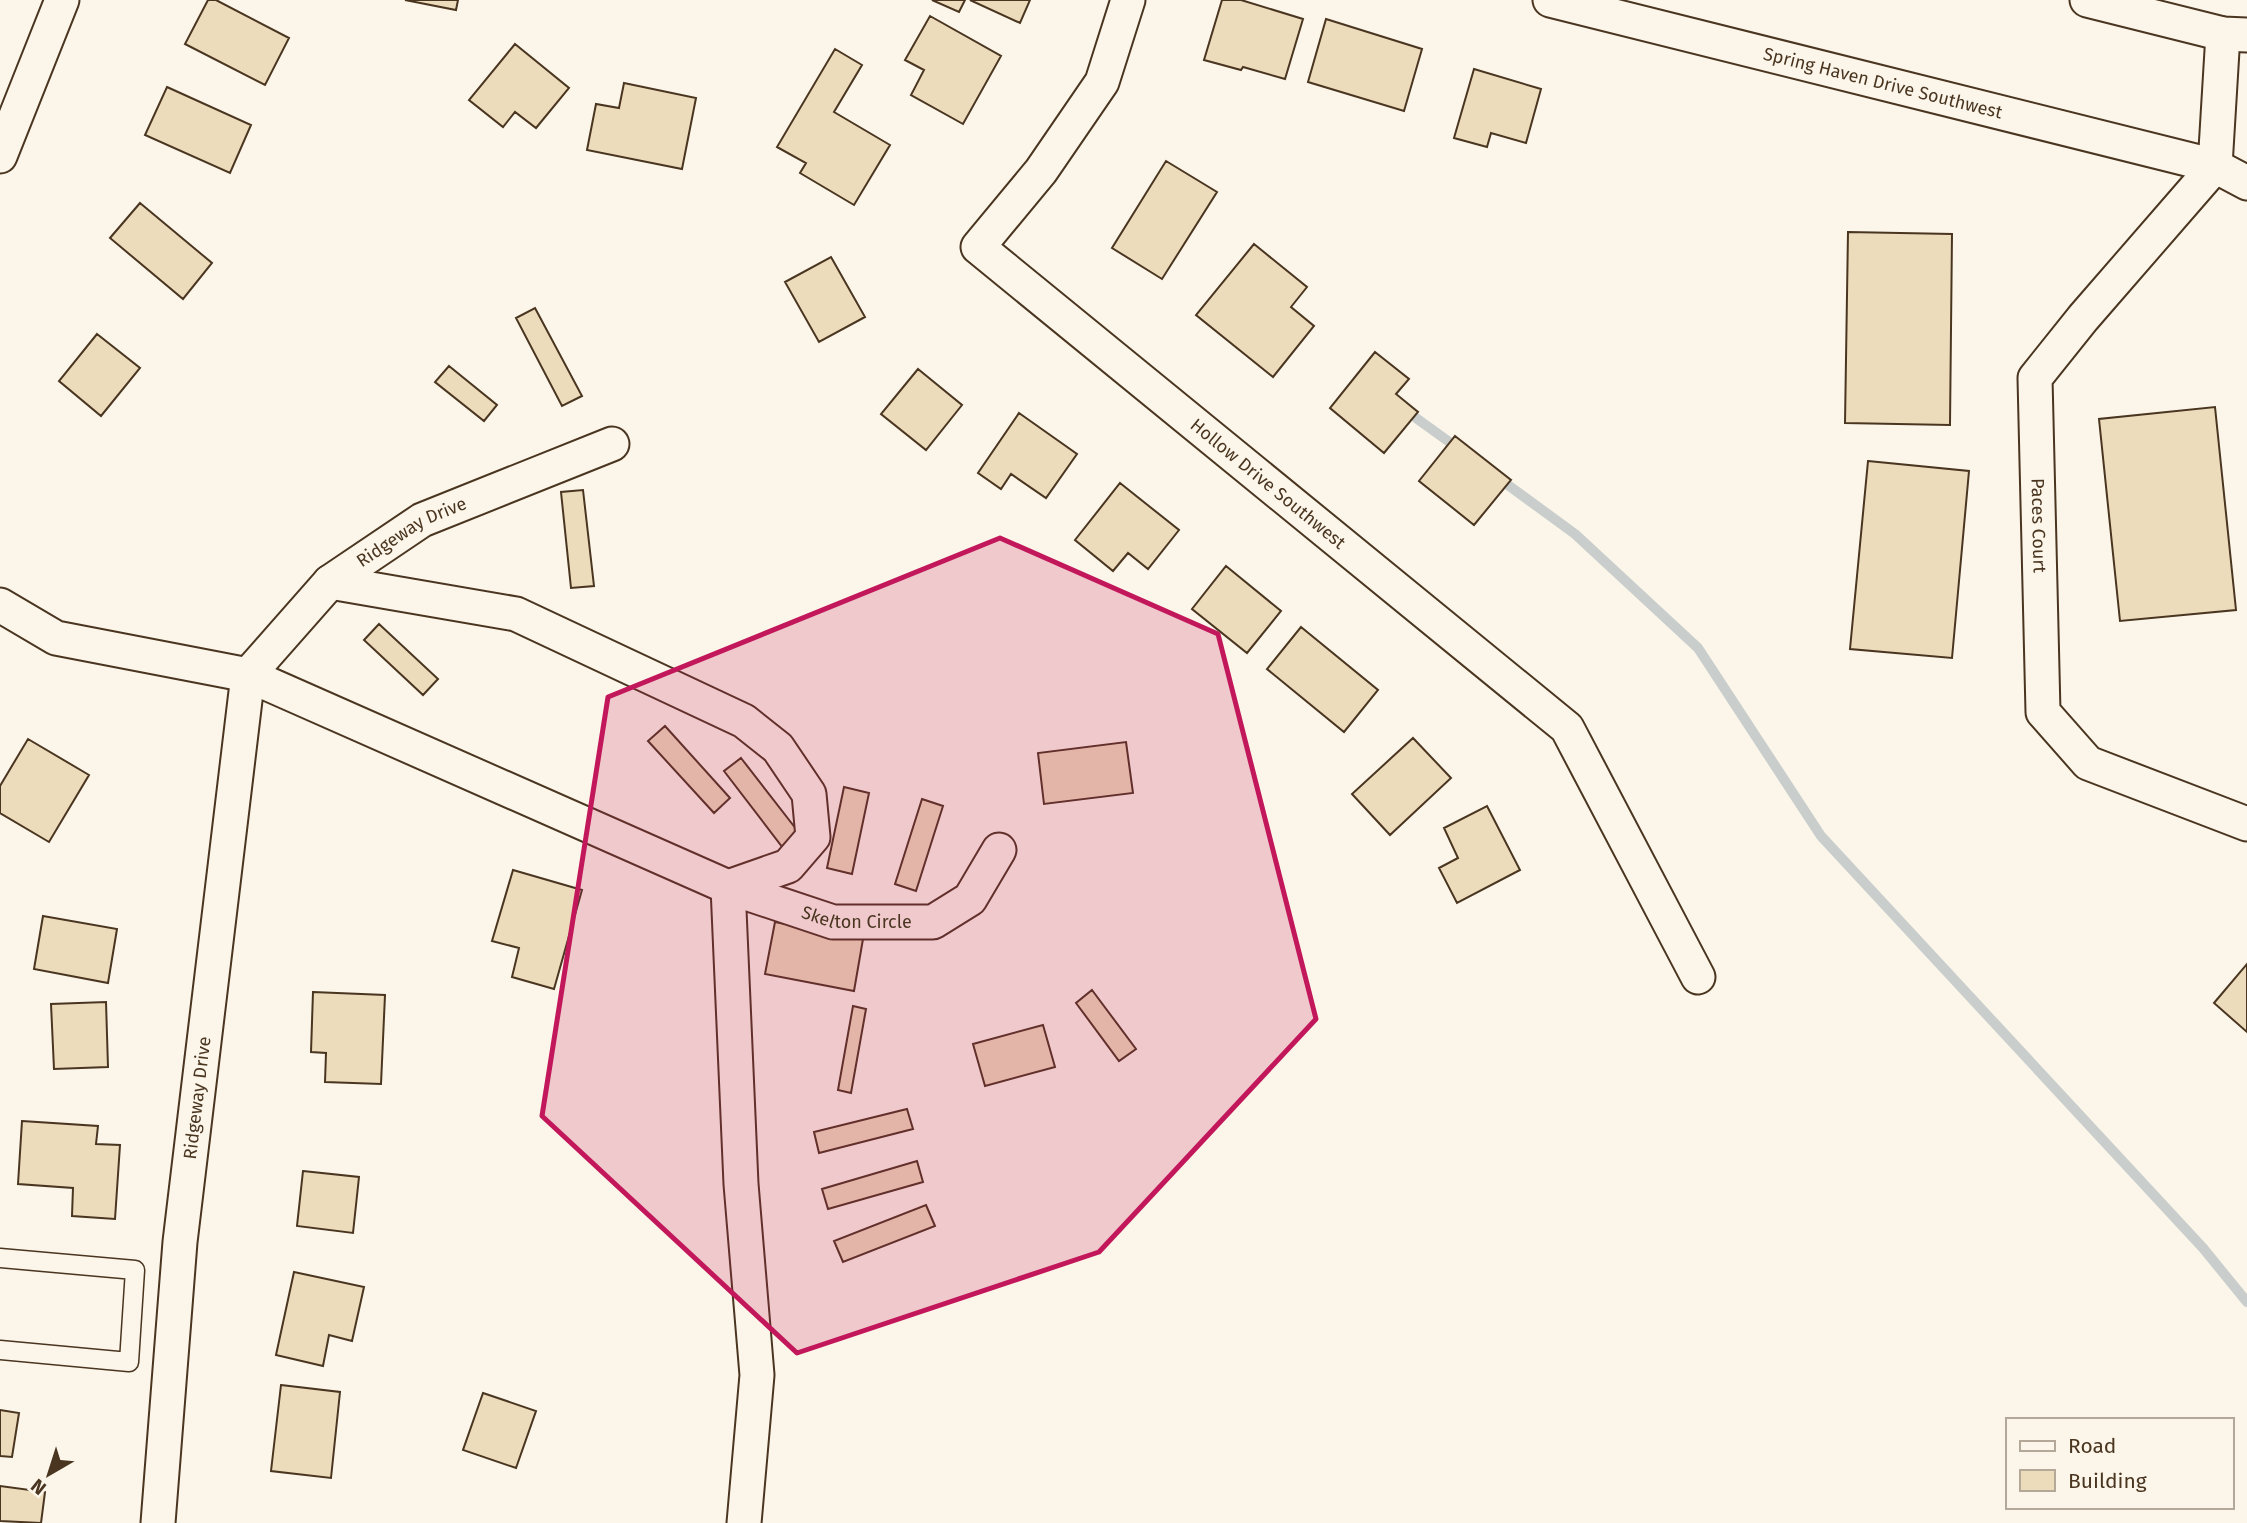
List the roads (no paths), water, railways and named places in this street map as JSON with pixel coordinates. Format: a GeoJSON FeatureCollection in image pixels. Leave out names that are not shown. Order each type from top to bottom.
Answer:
{"type":"FeatureCollection","features":[{"type":"Feature","properties":{"kind":"street"},"geometry":{"type":"LineString","coordinates":[[0,156],[62,0]]}},
{"type":"Feature","properties":{"kind":"street","name":"Hollow Drive Southwest"},"geometry":{"type":"LineString","coordinates":[[1128,0],[1102,82],[1041,171],[978,247],[1567,728],[1698,977]]}},
{"type":"Feature","properties":{"kind":"street","name":"Spring Haven Drive Southwest"},"geometry":{"type":"LineString","coordinates":[[1550,0],[2215,166]]}},
{"type":"Feature","properties":{"kind":"street"},"geometry":{"type":"LineString","coordinates":[[2087,0],[2235,34],[2215,166],[2247,183]]}},
{"type":"Feature","properties":{"kind":"street","name":"Paces Court"},"geometry":{"type":"LineString","coordinates":[[2215,166],[2083,318],[2035,378],[2043,712],[2088,763],[2247,824]]}},
{"type":"Feature","properties":{"kind":"street","name":"Ridgeway Drive"},"geometry":{"type":"LineString","coordinates":[[158,1523],[180,1242],[248,675],[330,582],[422,520],[612,444]]}},
{"type":"Feature","properties":{"kind":"street"},"geometry":{"type":"LineString","coordinates":[[0,605],[55,638],[248,675],[728,887],[788,866],[813,837],[809,794],[778,748],[744,722],[516,614],[330,582]]}},
{"type":"Feature","properties":{"kind":"street","name":"Skelton Circle"},"geometry":{"type":"LineString","coordinates":[[728,887],[833,922],[933,922],[970,899],[999,850]]}},
{"type":"Feature","properties":{"kind":"street"},"geometry":{"type":"LineString","coordinates":[[728,887],[741,1184],[757,1375],[744,1523]]}},
{"type":"Feature","properties":{"kind":"lane"},"geometry":{"type":"LineString","coordinates":[[0,1258],[135,1270],[129,1362],[0,1350]]}},
{"type":"Feature","properties":{"kind":"waterway"},"geometry":{"type":"LineString","coordinates":[[1416,418],[1459,449]]}},
{"type":"Feature","properties":{"kind":"waterway"},"geometry":{"type":"LineString","coordinates":[[1497,477],[1575,534],[1698,648],[1821,836],[2203,1248],[2247,1302]]}}]}
